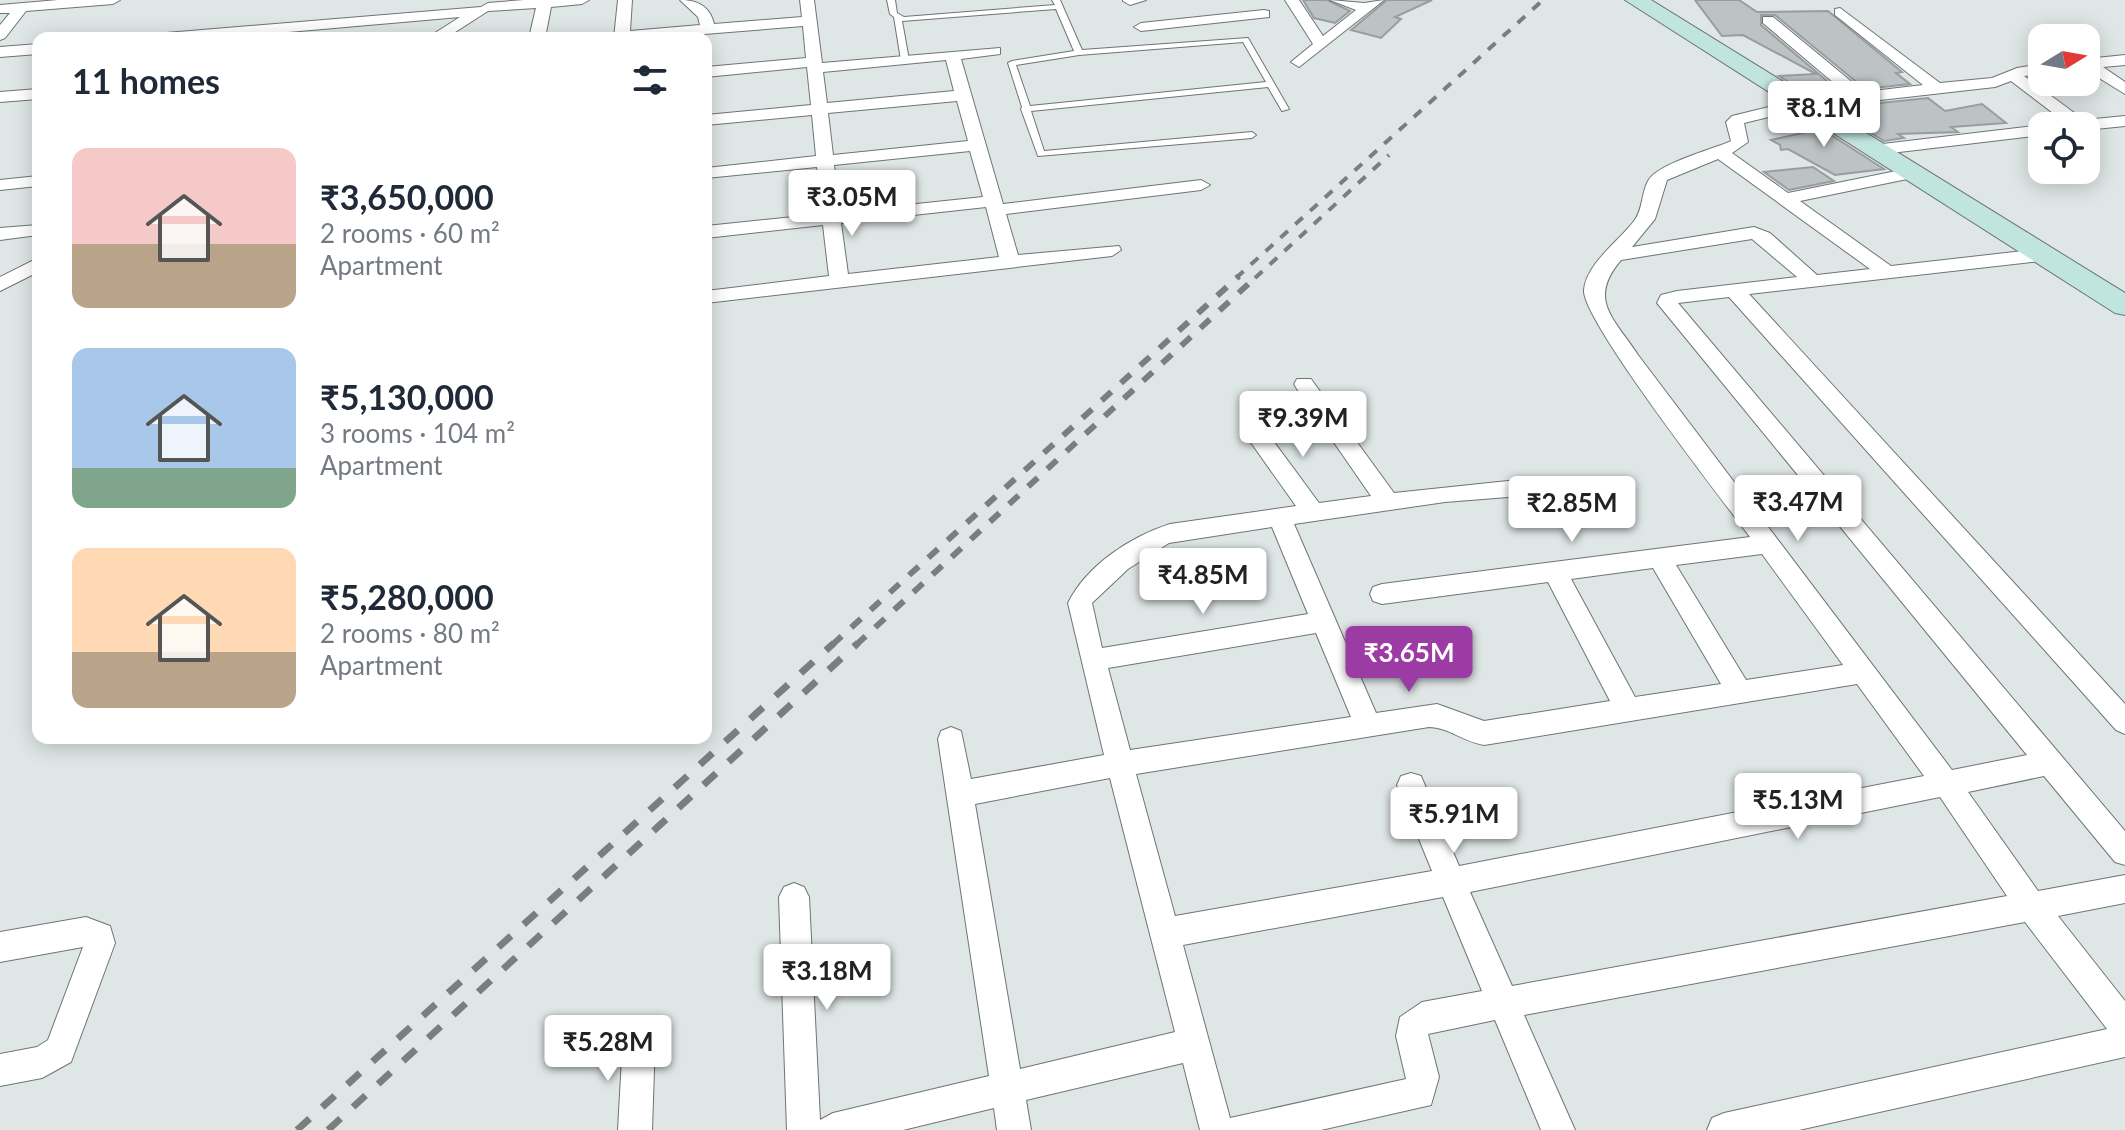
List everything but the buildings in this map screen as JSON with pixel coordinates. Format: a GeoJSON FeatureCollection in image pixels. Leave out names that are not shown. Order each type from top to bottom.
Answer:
{"type":"FeatureCollection","features":[{"type":"Feature","properties":{"kind":"street"},"geometry":{"type":"LineString","coordinates":[[0,9],[113,0]]}},
{"type":"Feature","properties":{"kind":"street"},"geometry":{"type":"LineString","coordinates":[[236,32],[490,6],[582,0]]}},
{"type":"Feature","properties":{"kind":"street"},"geometry":{"type":"LineString","coordinates":[[622,32],[625,0]]}},
{"type":"Feature","properties":{"kind":"street"},"geometry":{"type":"LineString","coordinates":[[687,0],[705,15],[721,45]]}},
{"type":"Feature","properties":{"kind":"street"},"geometry":{"type":"LineString","coordinates":[[807,0],[839,281]]}},
{"type":"Feature","properties":{"kind":"street"},"geometry":{"type":"LineString","coordinates":[[1130,1],[1139,0]]}},
{"type":"Feature","properties":{"kind":"street"},"geometry":{"type":"LineString","coordinates":[[1292,0],[1321,45]]}},
{"type":"Feature","properties":{"kind":"street"},"geometry":{"type":"LineString","coordinates":[[1337,0],[1372,4]]}},
{"type":"Feature","properties":{"kind":"street"},"geometry":{"type":"LineString","coordinates":[[1636,0],[2125,306]]}},
{"type":"Feature","properties":{"kind":"street"},"geometry":{"type":"LineString","coordinates":[[538,32],[544,3]]}},
{"type":"Feature","properties":{"kind":"street"},"geometry":{"type":"LineString","coordinates":[[1299,62],[1372,4]]}},
{"type":"Feature","properties":{"kind":"street"},"geometry":{"type":"LineString","coordinates":[[445,32],[490,6]]}},
{"type":"Feature","properties":{"kind":"street"},"geometry":{"type":"LineString","coordinates":[[0,35],[22,7]]}},
{"type":"Feature","properties":{"kind":"street"},"geometry":{"type":"LineString","coordinates":[[1840,12],[1936,88]]}},
{"type":"Feature","properties":{"kind":"street"},"geometry":{"type":"LineString","coordinates":[[1141,27],[1184,16],[1264,14]]}},
{"type":"Feature","properties":{"kind":"street"},"geometry":{"type":"LineString","coordinates":[[1184,16],[1194,37]]}},
{"type":"Feature","properties":{"kind":"street"},"geometry":{"type":"LineString","coordinates":[[1768,20],[1859,96]]}},
{"type":"Feature","properties":{"kind":"street"},"geometry":{"type":"LineString","coordinates":[[712,61],[721,45],[811,21]]}},
{"type":"Feature","properties":{"kind":"street"},"geometry":{"type":"LineString","coordinates":[[334,32],[341,23]]}},
{"type":"Feature","properties":{"kind":"street"},"geometry":{"type":"LineString","coordinates":[[712,44],[816,65],[995,51]]}},
{"type":"Feature","properties":{"kind":"street"},"geometry":{"type":"LineString","coordinates":[[0,52],[32,49]]}},
{"type":"Feature","properties":{"kind":"street"},"geometry":{"type":"LineString","coordinates":[[952,55],[1010,261]]}},
{"type":"Feature","properties":{"kind":"street"},"geometry":{"type":"LineString","coordinates":[[2100,63],[2125,60]]}},
{"type":"Feature","properties":{"kind":"street"},"geometry":{"type":"LineString","coordinates":[[2028,72],[1995,82],[1801,104],[1738,119],[1734,122],[1740,142],[1721,153],[1660,176],[1646,219],[1598,275],[1593,291],[1599,310],[1631,360],[1948,786],[2030,904],[2125,1026]]}},
{"type":"Feature","properties":{"kind":"street"},"geometry":{"type":"LineString","coordinates":[[2100,73],[2125,89]]}},
{"type":"Feature","properties":{"kind":"street"},"geometry":{"type":"LineString","coordinates":[[2012,75],[2061,112]]}},
{"type":"Feature","properties":{"kind":"street"},"geometry":{"type":"LineString","coordinates":[[2,98],[32,95]]}},
{"type":"Feature","properties":{"kind":"street"},"geometry":{"type":"LineString","coordinates":[[712,119],[964,95]]}},
{"type":"Feature","properties":{"kind":"street"},"geometry":{"type":"LineString","coordinates":[[2100,124],[2125,121]]}},
{"type":"Feature","properties":{"kind":"street"},"geometry":{"type":"LineString","coordinates":[[1874,150],[2028,132]]}},
{"type":"Feature","properties":{"kind":"street"},"geometry":{"type":"LineString","coordinates":[[712,172],[977,145]]}},
{"type":"Feature","properties":{"kind":"street"},"geometry":{"type":"LineString","coordinates":[[1721,153],[1888,273]]}},
{"type":"Feature","properties":{"kind":"street"},"geometry":{"type":"LineString","coordinates":[[1785,199],[1911,173]]}},
{"type":"Feature","properties":{"kind":"street"},"geometry":{"type":"LineString","coordinates":[[0,185],[31,182]]}},
{"type":"Feature","properties":{"kind":"street"},"geometry":{"type":"LineString","coordinates":[[712,231],[1201,185]]}},
{"type":"Feature","properties":{"kind":"street"},"geometry":{"type":"LineString","coordinates":[[0,234],[32,231]]}},
{"type":"Feature","properties":{"kind":"street"},"geometry":{"type":"LineString","coordinates":[[1615,255],[1754,233],[1763,237],[1814,282]]}},
{"type":"Feature","properties":{"kind":"street"},"geometry":{"type":"LineString","coordinates":[[712,296],[1112,250]]}},
{"type":"Feature","properties":{"kind":"street"},"geometry":{"type":"LineString","coordinates":[[2041,255],[1677,297],[1668,299],[1667,303],[2125,852]]}},
{"type":"Feature","properties":{"kind":"street"},"geometry":{"type":"LineString","coordinates":[[0,285],[32,267]]}},
{"type":"Feature","properties":{"kind":"street"},"geometry":{"type":"LineString","coordinates":[[1734,290],[2125,722]]}},
{"type":"Feature","properties":{"kind":"street"},"geometry":{"type":"LineString","coordinates":[[1304,384],[1388,502]]}},
{"type":"Feature","properties":{"kind":"street"},"geometry":{"type":"LineString","coordinates":[[1255,432],[1313,512]]}},
{"type":"Feature","properties":{"kind":"street"},"geometry":{"type":"LineString","coordinates":[[1217,1130],[1092,660],[1080,604],[1091,587],[1145,543],[1170,533],[1388,502],[1508,489]]}},
{"type":"Feature","properties":{"kind":"street"},"geometry":{"type":"LineString","coordinates":[[1279,517],[1368,726]]}},
{"type":"Feature","properties":{"kind":"street"},"geometry":{"type":"LineString","coordinates":[[1382,594],[1768,544]]}},
{"type":"Feature","properties":{"kind":"street"},"geometry":{"type":"LineString","coordinates":[[1659,557],[1740,693]]}},
{"type":"Feature","properties":{"kind":"street"},"geometry":{"type":"LineString","coordinates":[[1554,570],[1629,712]]}},
{"type":"Feature","properties":{"kind":"street"},"geometry":{"type":"LineString","coordinates":[[1092,660],[1322,622]]}},
{"type":"Feature","properties":{"kind":"street"},"geometry":{"type":"LineString","coordinates":[[960,794],[1120,764],[1368,726],[1445,716],[1470,731],[1484,733],[1864,672]]}},
{"type":"Feature","properties":{"kind":"street"},"geometry":{"type":"LineString","coordinates":[[951,739],[1014,1130]]}},
{"type":"Feature","properties":{"kind":"street"},"geometry":{"type":"LineString","coordinates":[[1165,933],[1451,882],[1948,786],[2050,763]]}},
{"type":"Feature","properties":{"kind":"street"},"geometry":{"type":"LineString","coordinates":[[1411,785],[1558,1130]]}},
{"type":"Feature","properties":{"kind":"street"},"geometry":{"type":"LineString","coordinates":[[1241,1130],[1419,1093],[1424,1077],[1411,1038],[1411,1028],[1416,1021],[1502,1002],[2125,889]]}},
{"type":"Feature","properties":{"kind":"street"},"geometry":{"type":"LineString","coordinates":[[794,897],[804,1130]]}},
{"type":"Feature","properties":{"kind":"street"},"geometry":{"type":"LineString","coordinates":[[0,947],[94,932],[99,936],[100,943],[60,1051],[42,1062],[0,1070]]}},
{"type":"Feature","properties":{"kind":"street"},"geometry":{"type":"LineString","coordinates":[[635,1130],[639,1039]]}},
{"type":"Feature","properties":{"kind":"street"},"geometry":{"type":"LineString","coordinates":[[1724,1130],[2125,1041]]}},
{"type":"Feature","properties":{"kind":"street"},"geometry":{"type":"LineString","coordinates":[[833,1130],[1194,1044]]}},
{"type":"Feature","properties":{"kind":"lane"},"geometry":{"type":"LineString","coordinates":[[891,0],[894,14],[910,19],[1058,4],[1079,53]]}},
{"type":"Feature","properties":{"kind":"lane"},"geometry":{"type":"LineString","coordinates":[[898,17],[905,60]]}},
{"type":"Feature","properties":{"kind":"lane"},"geometry":{"type":"LineString","coordinates":[[1252,135],[1046,155],[1038,151],[1012,63],[1079,53],[1242,38],[1248,42],[1285,109]]}},
{"type":"Feature","properties":{"kind":"lane"},"geometry":{"type":"LineString","coordinates":[[1025,109],[1272,84]]}},
{"type":"Feature","properties":{"kind":"railway"},"geometry":{"type":"LineString","coordinates":[[1236,278],[1543,0]]}},
{"type":"Feature","properties":{"kind":"railway"},"geometry":{"type":"LineString","coordinates":[[1255,278],[1389,155]]}},
{"type":"Feature","properties":{"kind":"railway"},"geometry":{"type":"LineString","coordinates":[[832,645],[1239,276]]}},
{"type":"Feature","properties":{"kind":"railway"},"geometry":{"type":"LineString","coordinates":[[856,645],[1257,276]]}},
{"type":"Feature","properties":{"kind":"railway"},"geometry":{"type":"LineString","coordinates":[[297,1130],[834,643]]}},
{"type":"Feature","properties":{"kind":"railway"},"geometry":{"type":"LineString","coordinates":[[328,1130],[858,643]]}}]}
